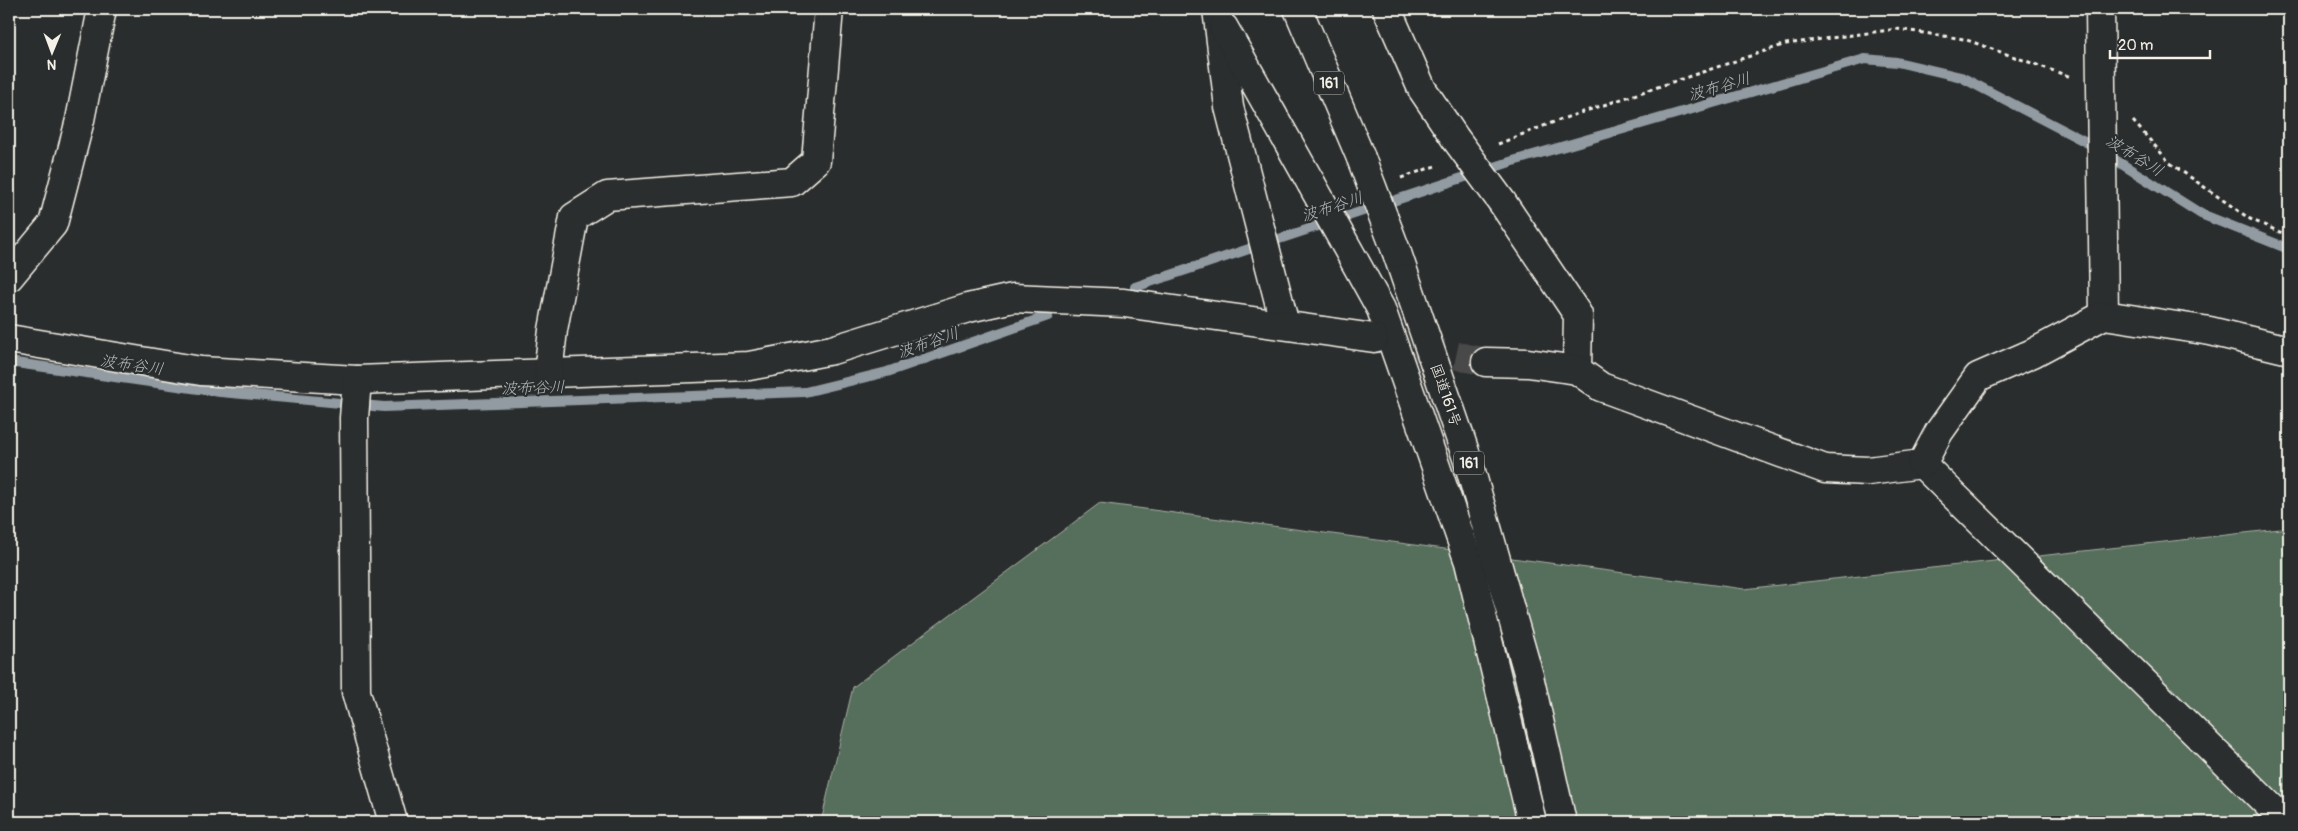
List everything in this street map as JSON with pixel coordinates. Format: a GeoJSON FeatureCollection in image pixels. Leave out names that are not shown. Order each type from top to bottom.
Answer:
{"type":"FeatureCollection","features":[{"type":"Feature","properties":{"kind":"main road"},"geometry":{"type":"LineString","coordinates":[[9,277],[53,224],[80,120],[102,9]]}},
{"type":"Feature","properties":{"kind":"main road"},"geometry":{"type":"LineString","coordinates":[[548,373],[553,330],[574,217],[607,196],[792,182],[816,161],[830,9]]}},
{"type":"Feature","properties":{"kind":"main road","name":"国道161号"},"geometry":{"type":"LineString","coordinates":[[1298,9],[1361,158],[1397,253],[1468,461],[1529,676],[1562,822]]}},
{"type":"Feature","properties":{"kind":"main road"},"geometry":{"type":"LineString","coordinates":[[1387,9],[1422,89],[1578,314],[1577,370]]}},
{"type":"Feature","properties":{"kind":"main road"},"geometry":{"type":"LineString","coordinates":[[2100,9],[2104,315]]}},
{"type":"Feature","properties":{"kind":"main road"},"geometry":{"type":"LineString","coordinates":[[1217,13],[1228,107],[1286,326]]}},
{"type":"Feature","properties":{"kind":"main road"},"geometry":{"type":"LineString","coordinates":[[1217,13],[1381,309],[1469,562],[1532,822]]}},
{"type":"Feature","properties":{"kind":"main road"},"geometry":{"type":"LineString","coordinates":[[9,339],[356,397],[548,373],[749,366],[832,350],[968,308],[1013,298],[1124,303],[1374,338]]}},
{"type":"Feature","properties":{"kind":"main road"},"geometry":{"type":"LineString","coordinates":[[1922,464],[1939,432],[1978,377],[2033,353],[2104,315],[2210,331],[2289,350]]}},
{"type":"Feature","properties":{"kind":"main road"},"geometry":{"type":"LineString","coordinates":[[1486,362],[1528,364],[1577,370],[1601,388],[1825,469],[1868,471],[1922,464]]}},
{"type":"Feature","properties":{"kind":"main road"},"geometry":{"type":"LineString","coordinates":[[356,397],[356,692],[393,822]]}},
{"type":"Feature","properties":{"kind":"main road"},"geometry":{"type":"LineString","coordinates":[[1922,464],[2286,822]]}},
{"type":"Feature","properties":{"kind":"path"},"geometry":{"type":"LineString","coordinates":[[1497,144],[1559,120],[1786,44],[1896,29],[1964,39],[2071,77],[2100,85]]}},
{"type":"Feature","properties":{"kind":"path"},"geometry":{"type":"LineString","coordinates":[[2132,120],[2170,163],[2250,220],[2289,236]]}},
{"type":"Feature","properties":{"kind":"path"},"geometry":{"type":"LineString","coordinates":[[1395,180],[1441,164]]}},
{"type":"Feature","properties":{"kind":"green space"},"geometry":{"type":"Polygon","coordinates":[[[1100,503],[1744,589],[2289,528],[2289,822],[821,822],[853,687],[1100,503]]]}},
{"type":"Feature","properties":{"kind":"waterway","name":"波布谷川"},"geometry":{"type":"LineString","coordinates":[[1135,287],[1513,161],[1865,59],[1897,62],[1961,77],[2090,144],[2201,214],[2289,249]]}},
{"type":"Feature","properties":{"kind":"waterway","name":"波布谷川"},"geometry":{"type":"LineString","coordinates":[[9,362],[220,392],[384,407],[805,392],[887,372],[1048,316]]}},
{"type":"Feature","properties":{"kind":"tunnel"},"geometry":{"type":"LineString","coordinates":[[1374,338],[1486,362]]}}]}
